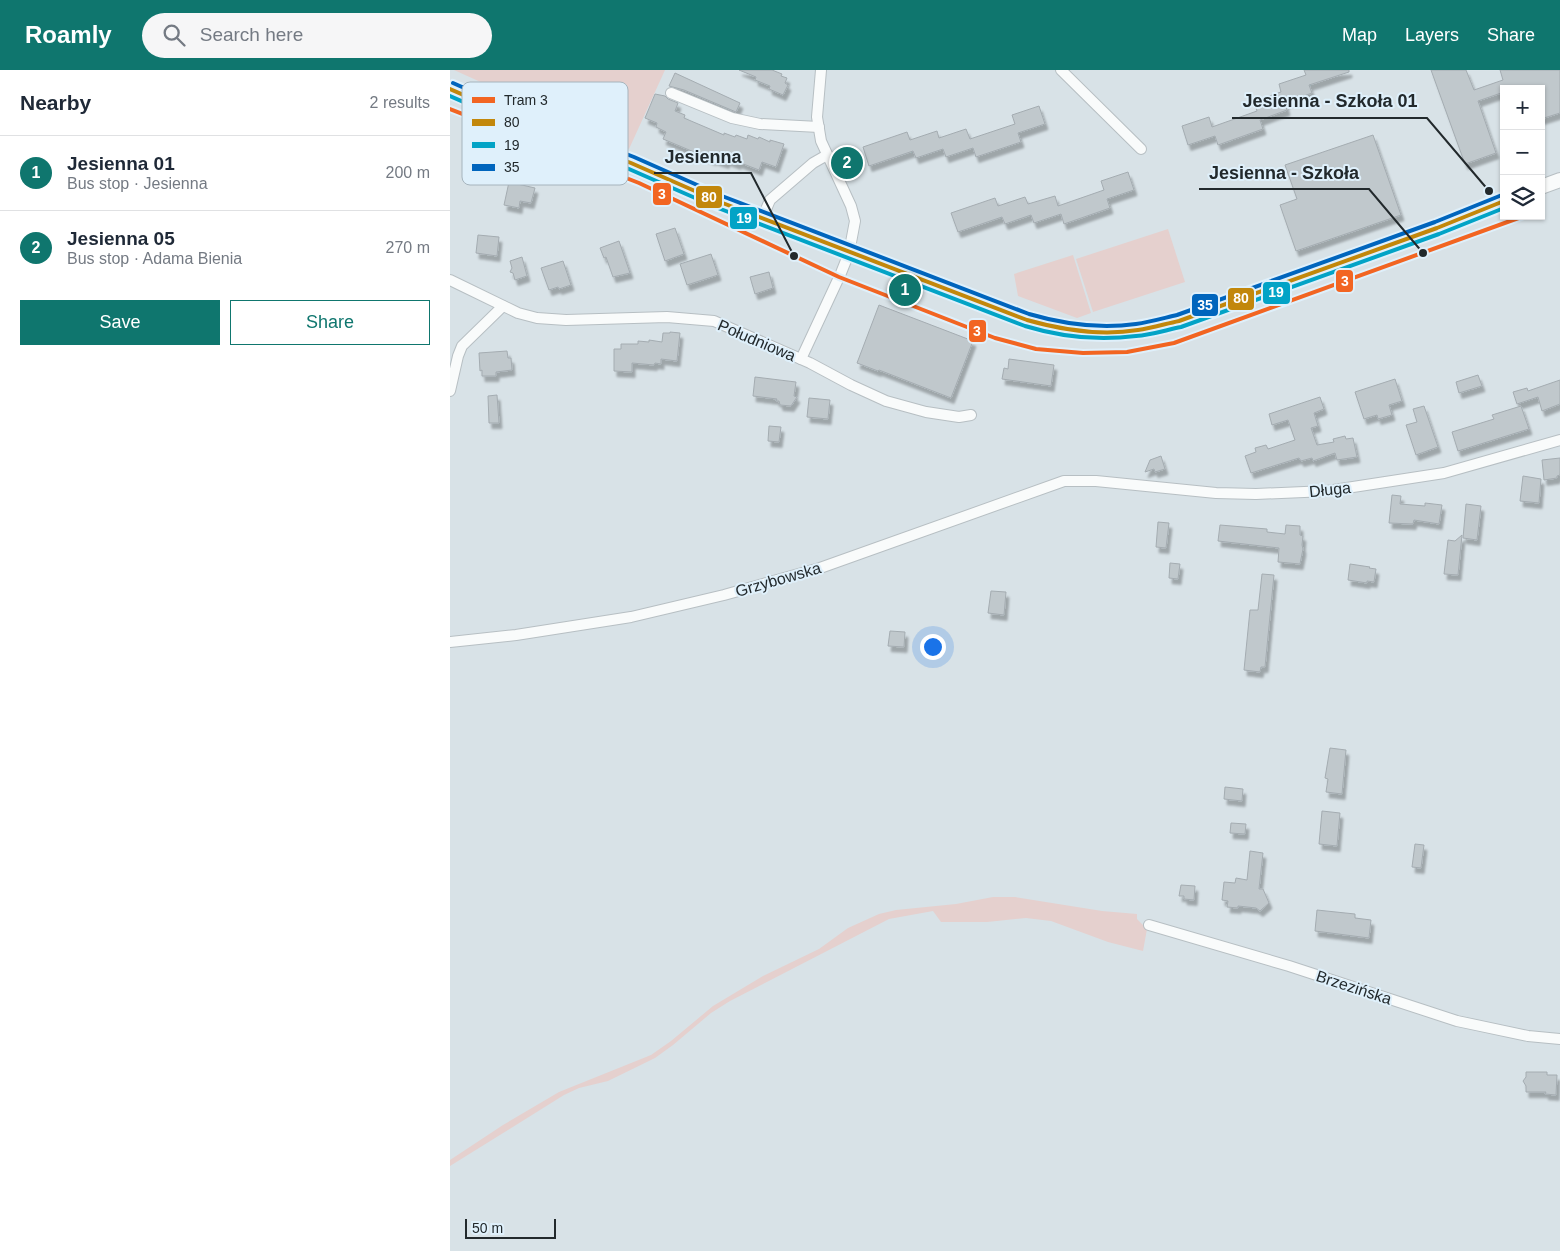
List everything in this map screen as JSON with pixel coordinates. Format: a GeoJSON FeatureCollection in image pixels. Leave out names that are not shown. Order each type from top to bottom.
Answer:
{"type":"FeatureCollection","features":[{"type":"Feature","properties":{"kind":"street"},"geometry":{"type":"LineString","coordinates":[[801,359],[842,272],[849,253],[855,221],[851,206],[821,141],[817,117],[822,70]]}},
{"type":"Feature","properties":{"kind":"street"},"geometry":{"type":"LineString","coordinates":[[1061,70],[1141,150]]}},
{"type":"Feature","properties":{"kind":"street"},"geometry":{"type":"LineString","coordinates":[[450,89],[462,94]]}},
{"type":"Feature","properties":{"kind":"street"},"geometry":{"type":"LineString","coordinates":[[671,94],[732,118],[760,124],[819,127]]}},
{"type":"Feature","properties":{"kind":"street"},"geometry":{"type":"LineString","coordinates":[[762,219],[770,200],[813,162],[827,155]]}},
{"type":"Feature","properties":{"kind":"street"},"geometry":{"type":"LineString","coordinates":[[628,162],[720,202],[849,253],[1027,320],[1051,327],[1071,330],[1114,332],[1156,326],[1199,314],[1437,228],[1500,203]]}},
{"type":"Feature","properties":{"kind":"street"},"geometry":{"type":"LineString","coordinates":[[1545,186],[1560,180]]}},
{"type":"Feature","properties":{"kind":"street","name":"Południowa"},"geometry":{"type":"LineString","coordinates":[[450,280],[518,313],[537,318],[566,320],[667,317],[714,321],[801,359],[886,401],[926,412],[959,417],[972,415]]}},
{"type":"Feature","properties":{"kind":"street"},"geometry":{"type":"LineString","coordinates":[[450,391],[462,346],[503,306]]}},
{"type":"Feature","properties":{"kind":"street","name":"Długa"},"geometry":{"type":"LineString","coordinates":[[1096,480],[1216,493],[1256,494],[1327,490],[1444,473],[1560,440]]}},
{"type":"Feature","properties":{"kind":"street","name":"Grzybowska"},"geometry":{"type":"LineString","coordinates":[[450,642],[499,637],[631,617],[724,595],[820,568],[1055,483],[1096,480]]}},
{"type":"Feature","properties":{"kind":"street","name":"Brzezińska"},"geometry":{"type":"LineString","coordinates":[[1149,926],[1289,966],[1457,1020],[1528,1036],[1560,1039]]}},
{"type":"Feature","properties":{"kind":"shaded area"},"geometry":{"type":"Polygon","coordinates":[[[454,70],[665,70],[629,149],[628,82],[481,82],[454,70]]]}},
{"type":"Feature","properties":{"kind":"shaded area"},"geometry":{"type":"Polygon","coordinates":[[[1168,229],[1185,282],[1093,312],[1076,259],[1168,229]]]}},
{"type":"Feature","properties":{"kind":"shaded area"},"geometry":{"type":"Polygon","coordinates":[[[1073,255],[1091,313],[1077,318],[1018,296],[1014,274],[1073,255]]]}},
{"type":"Feature","properties":{"kind":"shaded area"},"geometry":{"type":"Polygon","coordinates":[[[993,897],[1015,897],[1102,911],[1137,914],[1137,919],[1147,929],[1143,951],[1108,942],[1051,921],[1026,918],[987,922],[941,922],[933,911],[889,919],[730,1001],[711,1013],[655,1058],[608,1081],[579,1088],[564,1095],[450,1166],[450,1160],[503,1125],[559,1092],[651,1055],[713,1006],[763,976],[819,949],[848,928],[879,914],[896,910],[956,904],[993,897]]]}},
{"type":"Feature","properties":{"kind":"building"},"geometry":{"type":"Polygon","coordinates":[[[739,70],[772,70],[787,78],[785,83],[788,85],[783,95],[769,89],[770,86],[755,80],[756,77],[739,70]]]}},
{"type":"Feature","properties":{"kind":"building"},"geometry":{"type":"Polygon","coordinates":[[[1304,70],[1349,70],[1349,72],[1309,85],[1312,93],[1285,103],[1287,110],[1260,120],[1263,129],[1218,145],[1215,136],[1188,145],[1182,126],[1209,117],[1212,127],[1257,111],[1254,101],[1281,92],[1279,84],[1306,75],[1304,70]]]}},
{"type":"Feature","properties":{"kind":"building"},"geometry":{"type":"Polygon","coordinates":[[[1431,70],[1466,70],[1474,90],[1503,80],[1500,70],[1560,70],[1560,113],[1545,118],[1545,85],[1500,85],[1500,93],[1478,101],[1496,153],[1465,164],[1431,70]]]}},
{"type":"Feature","properties":{"kind":"building"},"geometry":{"type":"Polygon","coordinates":[[[675,73],[740,103],[736,112],[684,90],[669,86],[675,73]]]}},
{"type":"Feature","properties":{"kind":"building"},"geometry":{"type":"Polygon","coordinates":[[[655,94],[665,96],[678,103],[675,111],[685,115],[684,118],[724,135],[724,133],[735,137],[736,135],[747,139],[748,135],[784,144],[776,167],[762,162],[759,170],[738,162],[738,164],[727,160],[726,163],[713,160],[663,139],[666,132],[656,127],[657,123],[645,118],[655,94]]]}},
{"type":"Feature","properties":{"kind":"building"},"geometry":{"type":"Polygon","coordinates":[[[1039,106],[1045,124],[1018,133],[1021,142],[976,157],[973,148],[946,157],[943,149],[916,158],[913,151],[869,166],[863,147],[907,132],[910,140],[937,131],[939,138],[966,129],[970,139],[1015,124],[1012,115],[1039,106]]]}},
{"type":"Feature","properties":{"kind":"building"},"geometry":{"type":"Polygon","coordinates":[[[1373,135],[1401,215],[1296,251],[1280,205],[1297,199],[1285,165],[1373,135]]]}},
{"type":"Feature","properties":{"kind":"building"},"geometry":{"type":"Polygon","coordinates":[[[1128,172],[1134,190],[1107,199],[1110,208],[1064,224],[1061,214],[1034,223],[1031,215],[1005,224],[1002,217],[958,232],[951,213],[995,198],[998,206],[1025,197],[1028,204],[1055,196],[1058,206],[1104,190],[1101,181],[1128,172]]]}},
{"type":"Feature","properties":{"kind":"building"},"geometry":{"type":"Polygon","coordinates":[[[508,185],[522,185],[535,188],[531,203],[520,201],[519,208],[504,205],[508,185]]]}},
{"type":"Feature","properties":{"kind":"building"},"geometry":{"type":"Polygon","coordinates":[[[675,228],[684,254],[665,261],[656,234],[675,228]]]}},
{"type":"Feature","properties":{"kind":"building"},"geometry":{"type":"Polygon","coordinates":[[[478,235],[499,237],[497,256],[476,253],[478,235]]]}},
{"type":"Feature","properties":{"kind":"building"},"geometry":{"type":"Polygon","coordinates":[[[619,241],[630,273],[613,277],[606,257],[604,258],[600,248],[619,241]]]}},
{"type":"Feature","properties":{"kind":"building"},"geometry":{"type":"Polygon","coordinates":[[[711,254],[718,275],[687,285],[680,264],[711,254]]]}},
{"type":"Feature","properties":{"kind":"building"},"geometry":{"type":"Polygon","coordinates":[[[522,257],[527,276],[515,280],[513,273],[510,272],[512,268],[510,261],[522,257]]]}},
{"type":"Feature","properties":{"kind":"building"},"geometry":{"type":"Polygon","coordinates":[[[563,261],[571,285],[549,290],[541,268],[563,261]]]}},
{"type":"Feature","properties":{"kind":"building"},"geometry":{"type":"Polygon","coordinates":[[[769,272],[773,288],[755,294],[750,277],[769,272]]]}},
{"type":"Feature","properties":{"kind":"building"},"geometry":{"type":"Polygon","coordinates":[[[879,305],[973,341],[951,398],[857,363],[879,305]]]}},
{"type":"Feature","properties":{"kind":"building"},"geometry":{"type":"Polygon","coordinates":[[[663,333],[680,333],[677,361],[661,359],[661,364],[655,363],[654,365],[632,363],[632,372],[614,371],[614,349],[621,349],[621,344],[638,344],[638,341],[649,342],[649,340],[662,342],[663,333]]]}},
{"type":"Feature","properties":{"kind":"building"},"geometry":{"type":"Polygon","coordinates":[[[507,351],[508,358],[511,358],[512,370],[496,372],[496,376],[482,376],[479,353],[507,351]]]}},
{"type":"Feature","properties":{"kind":"building"},"geometry":{"type":"Polygon","coordinates":[[[1009,359],[1054,365],[1051,386],[1002,379],[1004,368],[1008,369],[1009,359]]]}},
{"type":"Feature","properties":{"kind":"building"},"geometry":{"type":"Polygon","coordinates":[[[1478,375],[1482,386],[1459,393],[1456,382],[1478,375]]]}},
{"type":"Feature","properties":{"kind":"building"},"geometry":{"type":"Polygon","coordinates":[[[755,377],[796,382],[794,396],[797,397],[791,406],[780,405],[779,401],[776,401],[777,399],[753,396],[755,377]]]}},
{"type":"Feature","properties":{"kind":"building"},"geometry":{"type":"Polygon","coordinates":[[[1395,379],[1402,401],[1389,405],[1392,415],[1378,419],[1377,415],[1364,419],[1355,392],[1395,379]]]}},
{"type":"Feature","properties":{"kind":"building"},"geometry":{"type":"Polygon","coordinates":[[[1560,380],[1560,404],[1542,411],[1538,397],[1517,404],[1513,392],[1527,388],[1528,391],[1560,380]]]}},
{"type":"Feature","properties":{"kind":"building"},"geometry":{"type":"Polygon","coordinates":[[[497,395],[499,423],[489,423],[488,396],[497,395]]]}},
{"type":"Feature","properties":{"kind":"building"},"geometry":{"type":"Polygon","coordinates":[[[1320,397],[1324,409],[1314,413],[1318,426],[1311,428],[1317,445],[1334,442],[1333,439],[1345,436],[1346,439],[1353,438],[1357,457],[1337,460],[1335,453],[1313,461],[1312,458],[1301,461],[1299,458],[1251,473],[1245,456],[1256,452],[1255,448],[1266,445],[1268,449],[1295,440],[1288,420],[1272,425],[1269,414],[1320,397]]]}},
{"type":"Feature","properties":{"kind":"building"},"geometry":{"type":"Polygon","coordinates":[[[809,398],[830,400],[828,419],[807,417],[809,398]]]}},
{"type":"Feature","properties":{"kind":"building"},"geometry":{"type":"Polygon","coordinates":[[[1424,406],[1438,447],[1416,455],[1406,425],[1417,422],[1413,409],[1424,406]]]}},
{"type":"Feature","properties":{"kind":"building"},"geometry":{"type":"Polygon","coordinates":[[[1521,406],[1529,429],[1458,451],[1452,432],[1494,419],[1492,415],[1521,406]]]}},
{"type":"Feature","properties":{"kind":"building"},"geometry":{"type":"Polygon","coordinates":[[[769,426],[781,427],[779,442],[768,441],[769,426]]]}},
{"type":"Feature","properties":{"kind":"building"},"geometry":{"type":"Polygon","coordinates":[[[1161,456],[1165,469],[1155,472],[1154,469],[1145,472],[1150,460],[1161,456]]]}},
{"type":"Feature","properties":{"kind":"building"},"geometry":{"type":"Polygon","coordinates":[[[1560,458],[1560,475],[1557,478],[1544,480],[1542,460],[1560,458]]]}},
{"type":"Feature","properties":{"kind":"building"},"geometry":{"type":"Polygon","coordinates":[[[1523,476],[1541,479],[1539,503],[1520,501],[1523,476]]]}},
{"type":"Feature","properties":{"kind":"building"},"geometry":{"type":"Polygon","coordinates":[[[1392,495],[1401,496],[1400,504],[1425,506],[1425,503],[1442,505],[1439,524],[1414,520],[1413,524],[1389,523],[1392,495]]]}},
{"type":"Feature","properties":{"kind":"building"},"geometry":{"type":"Polygon","coordinates":[[[1466,504],[1481,506],[1477,540],[1463,538],[1466,504]]]}},
{"type":"Feature","properties":{"kind":"building"},"geometry":{"type":"Polygon","coordinates":[[[1158,522],[1169,523],[1166,548],[1156,547],[1158,522]]]}},
{"type":"Feature","properties":{"kind":"building"},"geometry":{"type":"Polygon","coordinates":[[[1220,525],[1267,529],[1267,532],[1285,534],[1286,525],[1300,526],[1300,535],[1303,536],[1303,549],[1300,564],[1278,562],[1279,548],[1218,541],[1220,525]]]}},
{"type":"Feature","properties":{"kind":"building"},"geometry":{"type":"Polygon","coordinates":[[[1462,535],[1458,575],[1444,574],[1448,540],[1455,541],[1462,535]]]}},
{"type":"Feature","properties":{"kind":"building"},"geometry":{"type":"Polygon","coordinates":[[[1170,563],[1180,564],[1178,579],[1169,578],[1170,563]]]}},
{"type":"Feature","properties":{"kind":"building"},"geometry":{"type":"Polygon","coordinates":[[[1350,564],[1376,569],[1374,582],[1367,581],[1367,583],[1348,580],[1350,564]]]}},
{"type":"Feature","properties":{"kind":"building"},"geometry":{"type":"Polygon","coordinates":[[[1262,574],[1274,575],[1265,667],[1261,667],[1260,672],[1244,670],[1250,610],[1258,610],[1262,574]]]}},
{"type":"Feature","properties":{"kind":"building"},"geometry":{"type":"Polygon","coordinates":[[[991,591],[1006,592],[1004,615],[988,613],[991,591]]]}},
{"type":"Feature","properties":{"kind":"building"},"geometry":{"type":"Polygon","coordinates":[[[890,631],[905,632],[904,647],[888,646],[890,631]]]}},
{"type":"Feature","properties":{"kind":"building"},"geometry":{"type":"Polygon","coordinates":[[[1330,748],[1346,750],[1342,794],[1326,792],[1328,779],[1325,778],[1330,748]]]}},
{"type":"Feature","properties":{"kind":"building"},"geometry":{"type":"Polygon","coordinates":[[[1225,787],[1243,789],[1242,801],[1224,799],[1225,787]]]}},
{"type":"Feature","properties":{"kind":"building"},"geometry":{"type":"Polygon","coordinates":[[[1322,811],[1340,813],[1337,846],[1319,844],[1322,811]]]}},
{"type":"Feature","properties":{"kind":"building"},"geometry":{"type":"Polygon","coordinates":[[[1231,823],[1246,824],[1245,834],[1230,833],[1231,823]]]}},
{"type":"Feature","properties":{"kind":"building"},"geometry":{"type":"Polygon","coordinates":[[[1415,844],[1424,845],[1421,868],[1412,867],[1415,844]]]}},
{"type":"Feature","properties":{"kind":"building"},"geometry":{"type":"Polygon","coordinates":[[[1250,851],[1263,853],[1259,889],[1263,889],[1269,903],[1260,911],[1256,908],[1227,907],[1228,901],[1222,900],[1224,882],[1235,883],[1236,878],[1247,880],[1250,851]]]}},
{"type":"Feature","properties":{"kind":"building"},"geometry":{"type":"Polygon","coordinates":[[[1181,885],[1195,886],[1194,900],[1184,899],[1184,896],[1179,896],[1181,885]]]}},
{"type":"Feature","properties":{"kind":"building"},"geometry":{"type":"Polygon","coordinates":[[[1317,910],[1355,914],[1355,918],[1371,920],[1369,938],[1315,931],[1317,910]]]}},
{"type":"Feature","properties":{"kind":"building"},"geometry":{"type":"Polygon","coordinates":[[[1526,1072],[1547,1072],[1547,1075],[1557,1075],[1556,1095],[1545,1094],[1546,1092],[1526,1092],[1526,1086],[1523,1081],[1526,1077],[1526,1072]]]}},
{"type":"Feature","properties":{"kind":"tram line","name":"3"},"geometry":{"type":"LineString","coordinates":[[450,109],[462,114]]}},
{"type":"Feature","properties":{"kind":"tram line","name":"3"},"geometry":{"type":"LineString","coordinates":[[628,179],[839,277],[995,338],[1036,349],[1083,353],[1127,352],[1174,343],[1513,220]]}},
{"type":"Feature","properties":{"kind":"transit line","name":"35"},"geometry":{"type":"LineString","coordinates":[[453,83],[462,87]]}},
{"type":"Feature","properties":{"kind":"transit line","name":"80"},"geometry":{"type":"LineString","coordinates":[[450,89],[462,94]]}},
{"type":"Feature","properties":{"kind":"transit line","name":"19"},"geometry":{"type":"LineString","coordinates":[[450,96],[462,101]]}},
{"type":"Feature","properties":{"kind":"transit line","name":"35"},"geometry":{"type":"LineString","coordinates":[[628,155],[722,196],[1029,314],[1095,326],[1136,324],[1177,315],[1435,222],[1500,196]]}},
{"type":"Feature","properties":{"kind":"transit line","name":"80"},"geometry":{"type":"LineString","coordinates":[[628,162],[720,202],[1027,320],[1054,327],[1096,332],[1124,332],[1179,321],[1437,228],[1500,203]]}},
{"type":"Feature","properties":{"kind":"transit line","name":"19"},"geometry":{"type":"LineString","coordinates":[[628,169],[718,208],[1025,326],[1052,333],[1094,338],[1147,335],[1181,327],[1439,234],[1500,210]]}},
{"type":"Feature","properties":{"kind":"place","name":"Jesienna 05"},"geometry":{"type":"Point","coordinates":[847,163]}},
{"type":"Feature","properties":{"kind":"place","name":"Jesienna - Szkoła 01"},"geometry":{"type":"Point","coordinates":[1489,191]}},
{"type":"Feature","properties":{"kind":"place","name":"Jesienna - Szkoła"},"geometry":{"type":"Point","coordinates":[1423,253]}},
{"type":"Feature","properties":{"kind":"place","name":"Jesienna"},"geometry":{"type":"Point","coordinates":[794,256]}},
{"type":"Feature","properties":{"kind":"place","name":"Jesienna 01"},"geometry":{"type":"Point","coordinates":[905,290]}}]}
